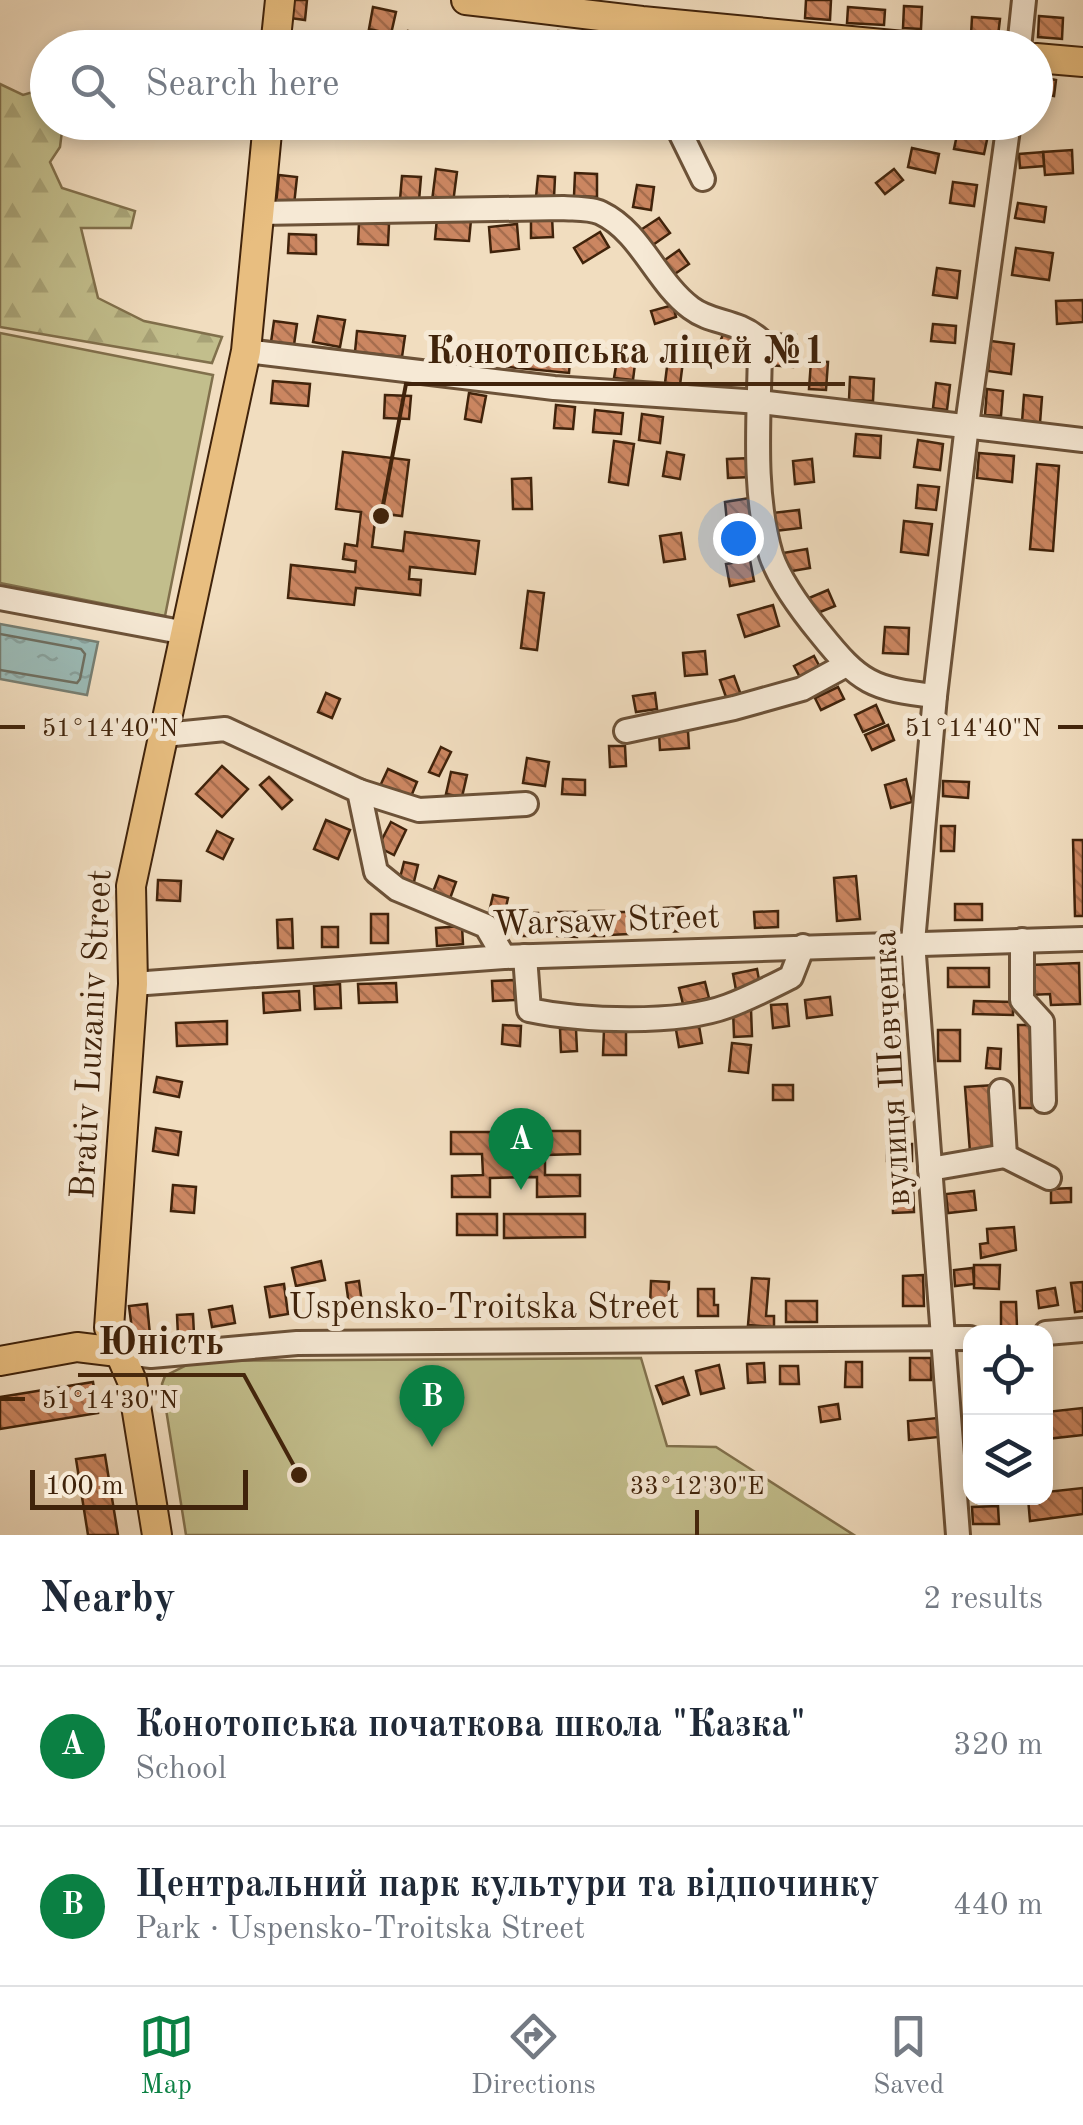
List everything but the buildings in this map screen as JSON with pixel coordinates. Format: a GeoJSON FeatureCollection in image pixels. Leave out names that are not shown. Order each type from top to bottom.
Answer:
{"type":"FeatureCollection","features":[{"type":"Feature","properties":{"kind":"main road"},"geometry":{"type":"LineString","coordinates":[[277,30],[280,0]]}},
{"type":"Feature","properties":{"kind":"main road"},"geometry":{"type":"LineString","coordinates":[[466,0],[623,30]]}},
{"type":"Feature","properties":{"kind":"main road"},"geometry":{"type":"LineString","coordinates":[[1053,59],[1083,62]]}},
{"type":"Feature","properties":{"kind":"main road","name":"Brativ Luzaniv Street"},"geometry":{"type":"LineString","coordinates":[[157,1535],[132,1381],[110,1328],[133,984],[131,886],[246,350],[266,140]]}},
{"type":"Feature","properties":{"kind":"main road","name":"Uspensko-Troitska Street"},"geometry":{"type":"LineString","coordinates":[[0,1361],[77,1347],[118,1352]]}},
{"type":"Feature","properties":{"kind":"street"},"geometry":{"type":"LineString","coordinates":[[1021,30],[1024,0]]}},
{"type":"Feature","properties":{"kind":"street"},"geometry":{"type":"LineString","coordinates":[[684,140],[703,179]]}},
{"type":"Feature","properties":{"kind":"street","name":"вулиця Шевченка"},"geometry":{"type":"LineString","coordinates":[[958,1535],[913,942],[935,696],[1007,140]]}},
{"type":"Feature","properties":{"kind":"street"},"geometry":{"type":"LineString","coordinates":[[260,214],[563,208],[600,212],[623,229],[667,288],[695,312],[745,327],[760,340],[760,490],[772,557],[802,610],[846,665],[884,690],[935,696]]}},
{"type":"Feature","properties":{"kind":"street"},"geometry":{"type":"LineString","coordinates":[[246,350],[554,388],[760,402],[1083,440]]}},
{"type":"Feature","properties":{"kind":"street"},"geometry":{"type":"LineString","coordinates":[[0,598],[186,633]]}},
{"type":"Feature","properties":{"kind":"street"},"geometry":{"type":"LineString","coordinates":[[626,730],[734,708],[802,689],[846,665]]}},
{"type":"Feature","properties":{"kind":"street"},"geometry":{"type":"LineString","coordinates":[[164,735],[225,729],[359,791],[418,810],[526,804]]}},
{"type":"Feature","properties":{"kind":"street"},"geometry":{"type":"LineString","coordinates":[[359,791],[376,872],[397,888],[486,926],[514,956],[529,1010],[568,1018],[653,1018],[725,1007],[792,977],[803,946]]}},
{"type":"Feature","properties":{"kind":"street","name":"Warsaw Street"},"geometry":{"type":"LineString","coordinates":[[133,984],[514,956],[1083,939]]}},
{"type":"Feature","properties":{"kind":"street"},"geometry":{"type":"LineString","coordinates":[[1022,940],[1022,1000],[1042,1022],[1044,1102]]}},
{"type":"Feature","properties":{"kind":"street"},"geometry":{"type":"LineString","coordinates":[[1001,1091],[1005,1156]]}},
{"type":"Feature","properties":{"kind":"street"},"geometry":{"type":"LineString","coordinates":[[930,1168],[1005,1156],[1049,1178]]}},
{"type":"Feature","properties":{"kind":"street"},"geometry":{"type":"LineString","coordinates":[[1053,1332],[1083,1330]]}},
{"type":"Feature","properties":{"kind":"street","name":"Uspensko-Troitska Street"},"geometry":{"type":"LineString","coordinates":[[118,1352],[151,1356],[297,1343],[963,1338]]}},
{"type":"Feature","properties":{"kind":"green space"},"geometry":{"type":"Polygon","coordinates":[[[0,84],[23,95],[30,93],[30,140],[61,140],[50,162],[62,188],[135,211],[131,228],[81,228],[98,298],[144,321],[222,337],[212,363],[0,327],[0,84]]]}},
{"type":"Feature","properties":{"kind":"green space"},"geometry":{"type":"Polygon","coordinates":[[[0,333],[213,375],[165,616],[0,583],[0,333]]]}},
{"type":"Feature","properties":{"kind":"green space"},"geometry":{"type":"Polygon","coordinates":[[[641,1358],[667,1446],[716,1447],[854,1535],[186,1535],[162,1384],[165,1376],[195,1361],[641,1358]]]}},
{"type":"Feature","properties":{"kind":"water"},"geometry":{"type":"Polygon","coordinates":[[[0,624],[98,642],[87,695],[0,679],[0,624]]]}},
{"type":"Feature","properties":{"kind":"place","name":"Конотопська ліцей №1"},"geometry":{"type":"Point","coordinates":[381,516]}},
{"type":"Feature","properties":{"kind":"place","name":"Конотопська початкова школа \"Казка\""},"geometry":{"type":"Point","coordinates":[521,1190]}},
{"type":"Feature","properties":{"kind":"place","name":"Центральний парк культури та відпочинку"},"geometry":{"type":"Point","coordinates":[432,1447]}},
{"type":"Feature","properties":{"kind":"place","name":"Юність"},"geometry":{"type":"Point","coordinates":[299,1475]}}]}
